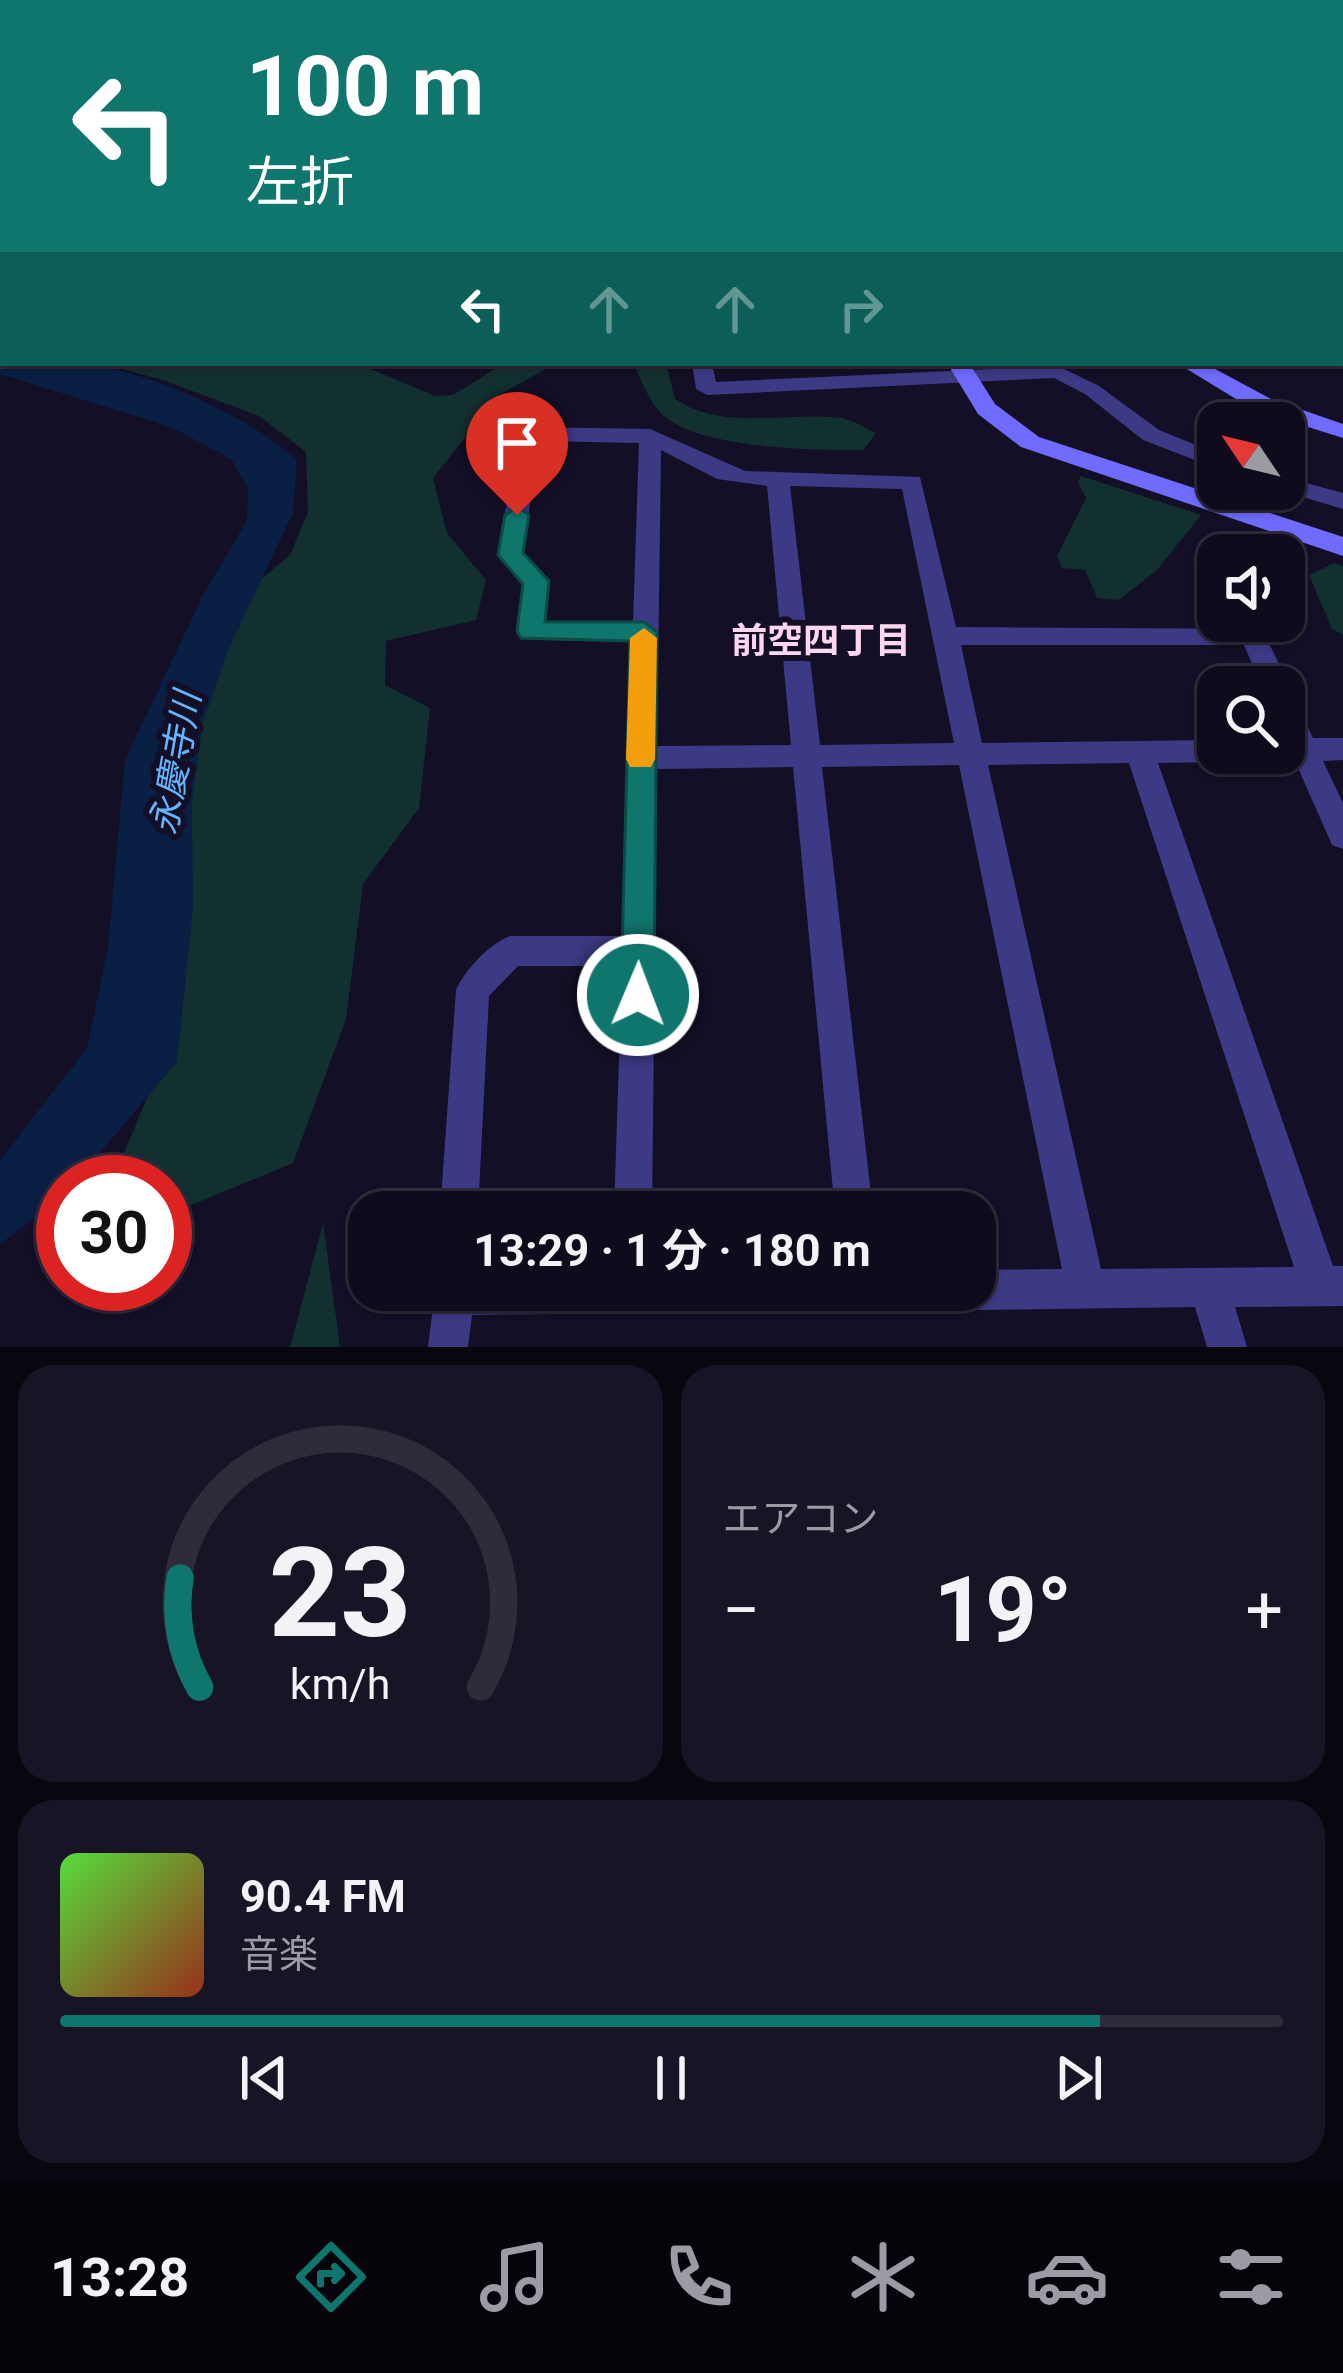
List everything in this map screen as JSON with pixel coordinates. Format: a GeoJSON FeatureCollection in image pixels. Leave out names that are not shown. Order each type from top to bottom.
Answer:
{"type":"FeatureCollection","features":[{"type":"Feature","properties":{"kind":"street"},"geometry":{"type":"LineString","coordinates":[[702,366],[706,388],[960,368],[1058,373],[1092,390],[1151,435],[1197,454]]}},
{"type":"Feature","properties":{"kind":"street"},"geometry":{"type":"LineString","coordinates":[[1193,366],[1253,403],[1298,421],[1343,431]]}},
{"type":"Feature","properties":{"kind":"street"},"geometry":{"type":"LineString","coordinates":[[960,368],[972,396],[991,418],[1030,442],[1343,547]]}},
{"type":"Feature","properties":{"kind":"street"},"geometry":{"type":"LineString","coordinates":[[644,632],[531,631],[536,581],[510,555],[529,434],[650,436],[725,474],[778,482],[912,482],[1086,1288]]}},
{"type":"Feature","properties":{"kind":"street"},"geometry":{"type":"LineString","coordinates":[[633,1191],[650,436]]}},
{"type":"Feature","properties":{"kind":"street"},"geometry":{"type":"LineString","coordinates":[[778,482],[852,1191]]}},
{"type":"Feature","properties":{"kind":"street"},"geometry":{"type":"LineString","coordinates":[[1305,491],[1343,501]]}},
{"type":"Feature","properties":{"kind":"street"},"geometry":{"type":"LineString","coordinates":[[1268,523],[1273,510]]}},
{"type":"Feature","properties":{"kind":"street"},"geometry":{"type":"LineString","coordinates":[[948,636],[1253,636],[1267,666]]}},
{"type":"Feature","properties":{"kind":"street"},"geometry":{"type":"LineString","coordinates":[[1305,750],[1343,749]]}},
{"type":"Feature","properties":{"kind":"street"},"geometry":{"type":"LineString","coordinates":[[640,758],[1197,751]]}},
{"type":"Feature","properties":{"kind":"street"},"geometry":{"type":"LineString","coordinates":[[996,1290],[1332,1286],[1140,752]]}},
{"type":"Feature","properties":{"kind":"street"},"geometry":{"type":"LineString","coordinates":[[1305,769],[1343,836]]}},
{"type":"Feature","properties":{"kind":"street"},"geometry":{"type":"LineString","coordinates":[[460,1191],[473,990],[511,951],[639,951]]}},
{"type":"Feature","properties":{"kind":"street"},"geometry":{"type":"LineString","coordinates":[[1209,1288],[1227,1347]]}},
{"type":"Feature","properties":{"kind":"street"},"geometry":{"type":"LineString","coordinates":[[448,1347],[453,1311]]}},
{"type":"Feature","properties":{"kind":"green space"},"geometry":{"type":"Polygon","coordinates":[[[111,366],[364,366],[435,396],[453,395],[498,367],[552,366],[499,395],[433,478],[447,533],[486,580],[476,620],[386,641],[385,685],[430,708],[419,808],[363,884],[346,1019],[293,1163],[192,1205],[192,1155],[123,1155],[158,1071],[205,626],[290,555],[308,512],[306,452],[259,416],[111,366]]]}},
{"type":"Feature","properties":{"kind":"green space"},"geometry":{"type":"Polygon","coordinates":[[[634,366],[667,366],[675,399],[714,415],[841,418],[876,433],[863,450],[727,441],[677,425],[649,396],[634,366]]]}},
{"type":"Feature","properties":{"kind":"green space"},"geometry":{"type":"Polygon","coordinates":[[[1081,476],[1201,515],[1157,570],[1119,600],[1097,598],[1085,570],[1062,568],[1057,556],[1086,498],[1078,482],[1081,476]]]}},
{"type":"Feature","properties":{"kind":"green space"},"geometry":{"type":"Polygon","coordinates":[[[1334,563],[1343,566],[1343,635],[1332,629],[1309,575],[1334,563]]]}},
{"type":"Feature","properties":{"kind":"green space"},"geometry":{"type":"Polygon","coordinates":[[[323,1223],[340,1347],[289,1347],[291,1344],[323,1223]]]}},
{"type":"Feature","properties":{"kind":"water","name":"永慶寺川"},"geometry":{"type":"Polygon","coordinates":[[[0,366],[98,366],[133,374],[224,411],[297,460],[293,513],[228,650],[202,726],[192,804],[193,909],[177,1062],[98,1155],[36,1155],[36,1217],[0,1244],[0,1160],[87,1048],[108,948],[125,760],[203,595],[247,520],[248,488],[231,459],[171,427],[0,374],[0,366]]]}},
{"type":"Feature","properties":{"kind":"slow traffic"},"geometry":{"type":"LineString","coordinates":[[640,759],[644,638]]}},
{"type":"Feature","properties":{"kind":"district","name":"前空四丁目"},"geometry":{"type":"Point","coordinates":[821,641]}},
{"type":"Feature","properties":{"kind":"route"},"geometry":{"type":"LineString","coordinates":[[517,515],[510,555],[536,581],[531,631],[644,632],[638,995]]}}]}
